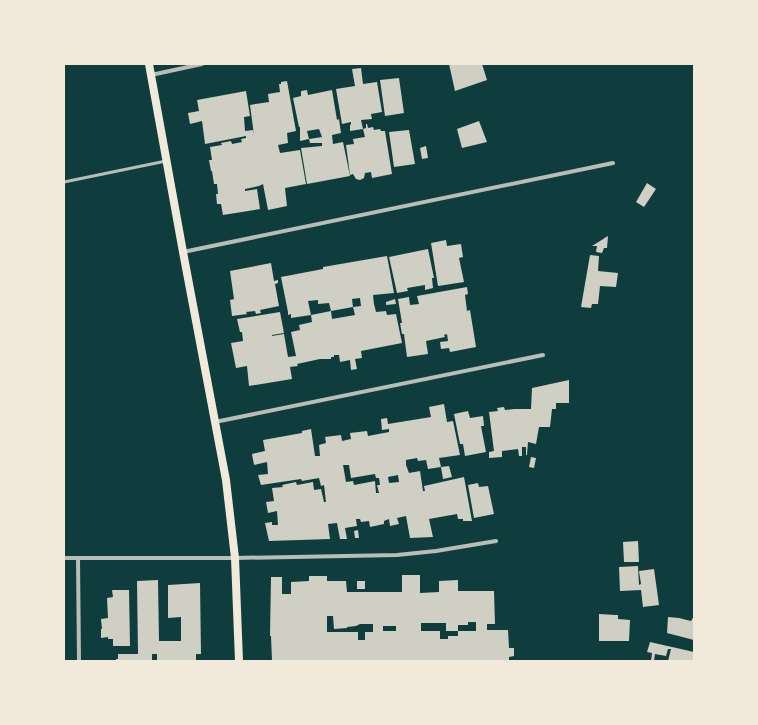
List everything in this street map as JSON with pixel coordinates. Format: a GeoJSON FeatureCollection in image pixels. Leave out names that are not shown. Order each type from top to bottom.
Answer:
{"type":"FeatureCollection","features":[{"type":"Feature","properties":{"kind":"main road"},"geometry":{"type":"LineString","coordinates":[[149,64],[226,480],[236,558],[239,661]]}},
{"type":"Feature","properties":{"kind":"street"},"geometry":{"type":"LineString","coordinates":[[151,75],[202,64]]}},
{"type":"Feature","properties":{"kind":"street"},"geometry":{"type":"LineString","coordinates":[[183,252],[614,163]]}},
{"type":"Feature","properties":{"kind":"street"},"geometry":{"type":"LineString","coordinates":[[215,422],[543,355]]}},
{"type":"Feature","properties":{"kind":"street"},"geometry":{"type":"LineString","coordinates":[[64,558],[236,558],[397,555],[436,551],[496,541]]}},
{"type":"Feature","properties":{"kind":"street"},"geometry":{"type":"LineString","coordinates":[[78,558],[79,661]]}},
{"type":"Feature","properties":{"kind":"lane"},"geometry":{"type":"LineString","coordinates":[[64,182],[167,161]]}},
{"type":"Feature","properties":{"kind":"building"},"geometry":{"type":"Polygon","coordinates":[[[449,64],[482,64],[487,80],[455,91],[449,64]]]}},
{"type":"Feature","properties":{"kind":"building"},"geometry":{"type":"Polygon","coordinates":[[[361,68],[363,84],[377,82],[382,112],[371,114],[372,119],[361,120],[363,129],[350,131],[351,122],[342,124],[336,89],[355,86],[352,69],[361,68]]]}},
{"type":"Feature","properties":{"kind":"building"},"geometry":{"type":"Polygon","coordinates":[[[399,78],[404,113],[385,116],[380,80],[399,78]]]}},
{"type":"Feature","properties":{"kind":"building"},"geometry":{"type":"Polygon","coordinates":[[[287,81],[296,131],[287,133],[288,143],[278,145],[280,153],[300,150],[306,184],[285,188],[287,206],[268,210],[263,184],[245,189],[245,191],[257,189],[260,209],[223,215],[221,204],[217,204],[217,184],[214,184],[209,160],[212,160],[210,147],[222,145],[221,143],[231,141],[232,144],[242,142],[241,139],[246,138],[246,136],[205,144],[202,121],[190,124],[188,113],[199,111],[197,100],[246,91],[250,116],[244,117],[245,131],[253,130],[254,135],[250,105],[269,102],[268,94],[280,92],[279,84],[287,81]]]}},
{"type":"Feature","properties":{"kind":"building"},"geometry":{"type":"Polygon","coordinates":[[[307,90],[308,95],[332,90],[337,120],[339,119],[341,133],[332,135],[333,144],[343,142],[350,176],[307,184],[301,148],[322,146],[322,143],[310,143],[309,139],[300,141],[300,127],[293,98],[301,96],[301,91],[307,90]],[[319,129],[307,131],[309,139],[322,137],[319,129]]]}},
{"type":"Feature","properties":{"kind":"building"},"geometry":{"type":"Polygon","coordinates":[[[479,121],[487,142],[462,148],[457,129],[479,121]]]}},
{"type":"Feature","properties":{"kind":"building"},"geometry":{"type":"Polygon","coordinates":[[[366,124],[368,128],[373,127],[374,130],[380,129],[381,131],[385,131],[392,174],[372,178],[371,172],[365,173],[364,178],[360,180],[356,179],[353,174],[350,175],[346,145],[354,144],[353,139],[365,137],[363,129],[366,128],[366,124]]]}},
{"type":"Feature","properties":{"kind":"building"},"geometry":{"type":"Polygon","coordinates":[[[409,130],[415,164],[394,167],[389,132],[409,130]]]}},
{"type":"Feature","properties":{"kind":"building"},"geometry":{"type":"Polygon","coordinates":[[[426,146],[428,158],[422,159],[420,148],[426,146]]]}},
{"type":"Feature","properties":{"kind":"building"},"geometry":{"type":"Polygon","coordinates":[[[647,183],[656,189],[644,207],[636,202],[647,183]]]}},
{"type":"Feature","properties":{"kind":"building"},"geometry":{"type":"Polygon","coordinates":[[[608,236],[607,248],[604,248],[602,253],[596,252],[597,246],[592,246],[608,236]]]}},
{"type":"Feature","properties":{"kind":"building"},"geometry":{"type":"Polygon","coordinates":[[[446,240],[447,246],[461,244],[463,257],[459,258],[464,282],[438,286],[431,243],[446,240]]]}},
{"type":"Feature","properties":{"kind":"building"},"geometry":{"type":"Polygon","coordinates":[[[428,249],[434,278],[432,278],[433,288],[425,290],[425,285],[407,288],[408,291],[397,293],[389,257],[428,249]]]}},
{"type":"Feature","properties":{"kind":"building"},"geometry":{"type":"Polygon","coordinates":[[[590,255],[599,256],[598,271],[618,273],[616,287],[600,286],[598,304],[592,304],[591,308],[581,307],[590,255]]]}},
{"type":"Feature","properties":{"kind":"building"},"geometry":{"type":"Polygon","coordinates":[[[387,256],[394,293],[373,295],[374,304],[376,312],[386,311],[387,315],[396,314],[402,343],[361,351],[362,358],[355,359],[357,369],[351,370],[350,360],[340,362],[339,355],[334,355],[331,359],[320,359],[290,367],[292,379],[249,386],[247,366],[236,368],[231,343],[243,341],[242,332],[240,332],[237,319],[280,312],[284,333],[272,336],[284,334],[288,357],[296,356],[291,332],[300,330],[299,325],[312,322],[311,315],[291,318],[291,314],[288,315],[281,277],[323,269],[323,267],[387,256]],[[360,298],[352,299],[353,307],[361,306],[360,298]],[[318,300],[308,301],[311,315],[331,311],[329,303],[318,304],[318,300]],[[353,307],[331,311],[332,319],[355,315],[353,307]]]}},
{"type":"Feature","properties":{"kind":"building"},"geometry":{"type":"Polygon","coordinates":[[[271,263],[274,281],[278,280],[278,283],[275,284],[279,306],[260,310],[261,313],[256,314],[255,311],[246,312],[247,314],[232,316],[230,300],[234,299],[230,271],[271,263]]]}},
{"type":"Feature","properties":{"kind":"building"},"geometry":{"type":"Polygon","coordinates":[[[467,287],[468,294],[465,295],[467,311],[470,310],[476,347],[450,352],[449,348],[441,349],[440,342],[448,341],[447,334],[444,335],[445,337],[426,341],[428,354],[407,357],[404,334],[402,334],[400,323],[402,323],[398,299],[409,297],[410,305],[419,304],[417,296],[467,287]]]}},
{"type":"Feature","properties":{"kind":"building"},"geometry":{"type":"Polygon","coordinates":[[[395,299],[396,304],[386,305],[386,302],[395,299]]]}},
{"type":"Feature","properties":{"kind":"building"},"geometry":{"type":"Polygon","coordinates":[[[569,380],[569,403],[556,403],[556,409],[552,409],[550,427],[539,427],[536,444],[528,442],[527,455],[526,447],[522,447],[522,456],[519,456],[518,449],[502,451],[502,457],[489,458],[489,452],[494,451],[489,412],[498,411],[497,408],[504,407],[505,410],[531,409],[532,388],[569,380]]]}},
{"type":"Feature","properties":{"kind":"building"},"geometry":{"type":"Polygon","coordinates":[[[444,404],[447,422],[453,421],[460,455],[439,458],[441,467],[428,469],[426,460],[418,461],[417,458],[406,460],[409,473],[420,471],[423,491],[425,491],[424,486],[464,477],[472,521],[463,521],[463,519],[458,519],[457,514],[429,519],[433,537],[410,538],[406,516],[397,518],[399,524],[390,526],[389,519],[384,521],[384,524],[370,527],[369,521],[361,522],[360,519],[356,519],[357,526],[345,528],[347,539],[340,539],[337,523],[328,524],[330,539],[269,541],[265,523],[272,522],[272,525],[278,525],[277,511],[268,513],[266,502],[274,501],[272,488],[283,487],[282,485],[296,482],[297,485],[313,482],[314,490],[321,489],[324,502],[326,502],[324,485],[321,486],[319,478],[261,485],[258,475],[268,474],[267,462],[254,465],[252,454],[265,451],[263,440],[302,433],[302,431],[311,429],[315,456],[320,456],[319,445],[326,443],[325,437],[341,435],[342,441],[351,439],[350,433],[367,431],[368,436],[389,432],[389,429],[382,430],[381,419],[387,418],[388,424],[431,417],[429,407],[444,404]],[[343,465],[346,482],[353,481],[354,485],[375,481],[376,493],[379,493],[377,485],[380,485],[379,478],[376,478],[375,474],[351,478],[349,465],[343,465]],[[398,475],[388,477],[389,483],[399,482],[398,475]]]}},
{"type":"Feature","properties":{"kind":"building"},"geometry":{"type":"Polygon","coordinates":[[[468,411],[470,418],[483,416],[484,426],[481,426],[486,452],[465,456],[463,444],[460,444],[454,414],[468,411]]]}},
{"type":"Feature","properties":{"kind":"building"},"geometry":{"type":"Polygon","coordinates":[[[531,457],[536,458],[534,468],[529,467],[531,457]]]}},
{"type":"Feature","properties":{"kind":"building"},"geometry":{"type":"Polygon","coordinates":[[[449,466],[452,477],[443,479],[441,467],[449,466]]]}},
{"type":"Feature","properties":{"kind":"building"},"geometry":{"type":"Polygon","coordinates":[[[478,483],[479,487],[488,486],[494,514],[474,518],[468,485],[478,483]]]}},
{"type":"Feature","properties":{"kind":"building"},"geometry":{"type":"Polygon","coordinates":[[[358,530],[359,538],[355,538],[354,531],[358,530]]]}},
{"type":"Feature","properties":{"kind":"building"},"geometry":{"type":"Polygon","coordinates":[[[638,541],[639,562],[624,562],[623,542],[638,541]]]}},
{"type":"Feature","properties":{"kind":"building"},"geometry":{"type":"Polygon","coordinates":[[[638,566],[639,585],[641,584],[639,571],[654,569],[659,605],[643,607],[641,590],[620,591],[619,567],[638,566]]]}},
{"type":"Feature","properties":{"kind":"building"},"geometry":{"type":"Polygon","coordinates":[[[402,575],[420,575],[420,593],[439,592],[439,581],[458,580],[458,591],[494,591],[495,624],[487,624],[487,630],[508,630],[509,648],[514,648],[514,656],[509,657],[509,661],[272,661],[270,636],[271,577],[282,577],[282,594],[291,594],[291,582],[309,581],[309,576],[327,576],[327,581],[346,581],[347,592],[402,592],[402,575]],[[327,616],[327,632],[358,632],[358,640],[365,640],[365,632],[373,632],[373,624],[360,624],[347,628],[334,629],[333,616],[327,616]],[[468,622],[468,625],[458,625],[458,631],[476,631],[476,622],[468,622]],[[421,623],[421,631],[440,631],[440,639],[448,639],[448,636],[458,636],[458,631],[446,631],[446,623],[421,623]],[[383,626],[383,631],[396,631],[396,626],[383,626]]]}},
{"type":"Feature","properties":{"kind":"building"},"geometry":{"type":"Polygon","coordinates":[[[158,580],[159,641],[181,641],[181,617],[168,618],[168,585],[200,583],[201,654],[196,654],[196,661],[157,661],[157,654],[152,654],[152,661],[116,661],[116,659],[118,659],[118,654],[138,654],[137,581],[158,580]]]}},
{"type":"Feature","properties":{"kind":"building"},"geometry":{"type":"Polygon","coordinates":[[[357,581],[365,581],[365,589],[357,589],[357,581]]]}},
{"type":"Feature","properties":{"kind":"building"},"geometry":{"type":"Polygon","coordinates":[[[112,590],[129,590],[130,646],[113,646],[113,639],[108,639],[108,637],[101,638],[101,619],[108,618],[107,598],[113,597],[112,590]]]}},
{"type":"Feature","properties":{"kind":"building"},"geometry":{"type":"Polygon","coordinates":[[[599,614],[618,615],[618,619],[630,620],[629,641],[599,641],[599,614]]]}},
{"type":"Feature","properties":{"kind":"building"},"geometry":{"type":"Polygon","coordinates":[[[694,616],[694,640],[667,633],[668,617],[691,621],[694,616]]]}},
{"type":"Feature","properties":{"kind":"building"},"geometry":{"type":"Polygon","coordinates":[[[650,642],[694,652],[694,661],[668,661],[671,649],[668,649],[666,656],[655,654],[654,661],[651,661],[652,653],[647,652],[650,642]]]}}]}
